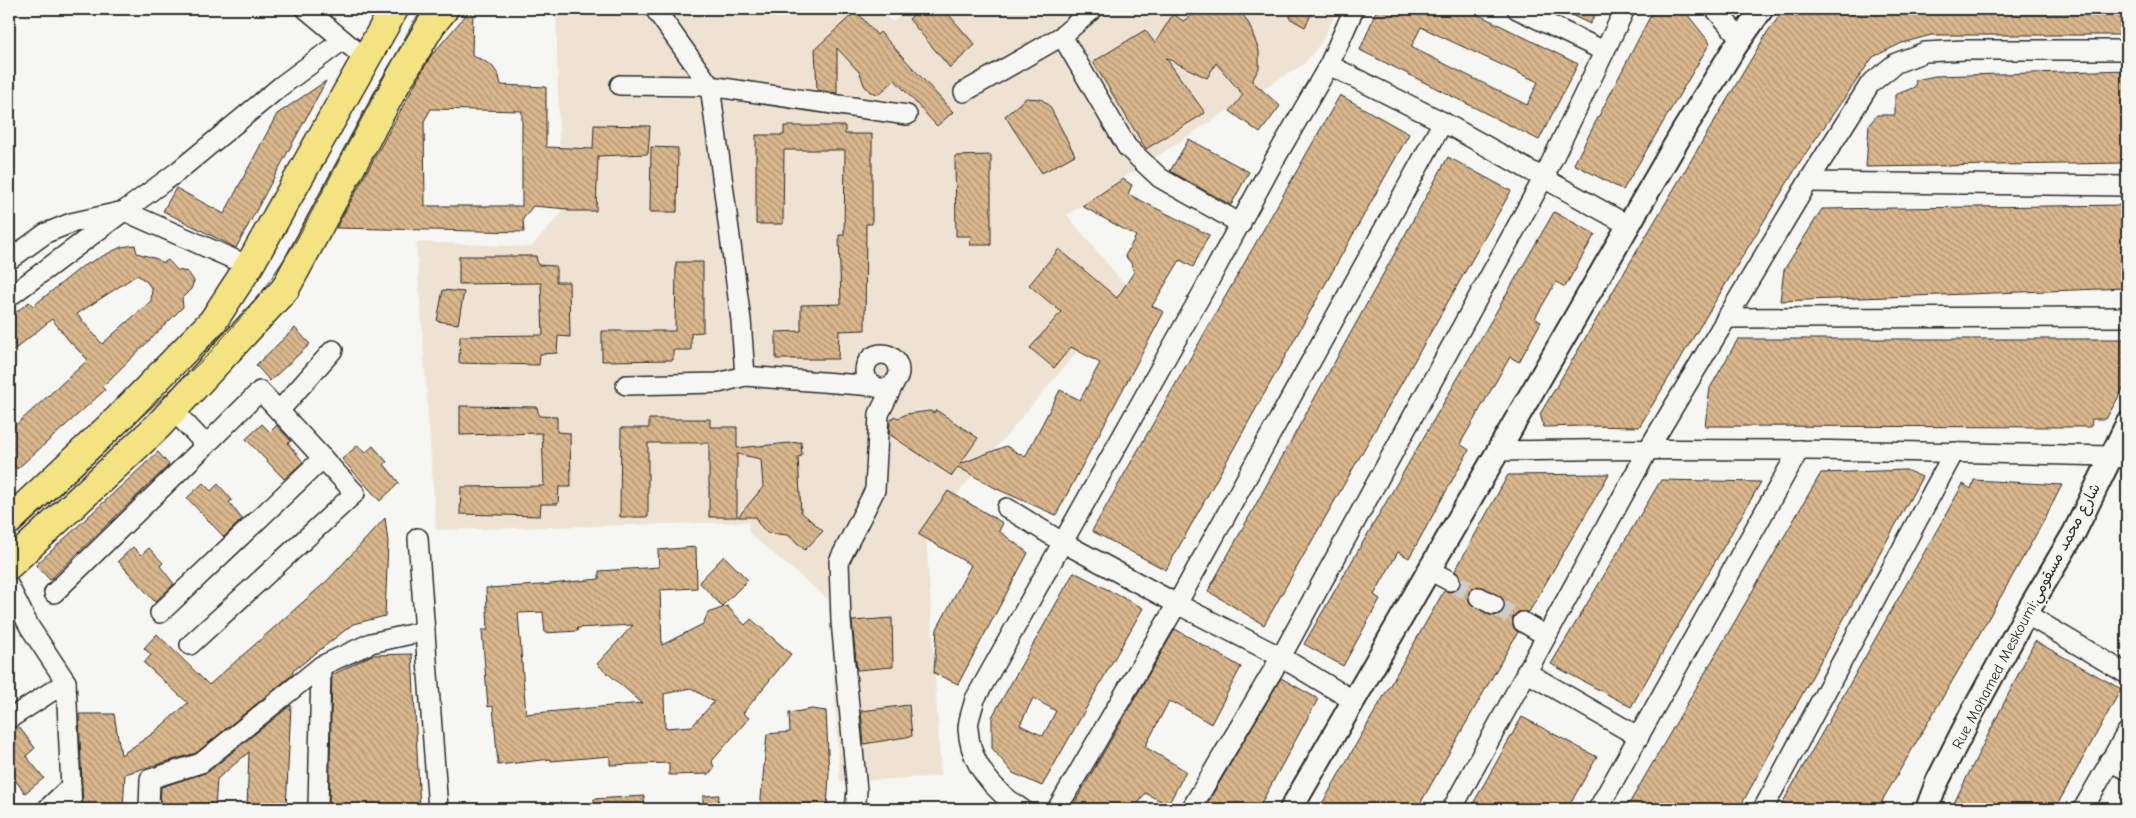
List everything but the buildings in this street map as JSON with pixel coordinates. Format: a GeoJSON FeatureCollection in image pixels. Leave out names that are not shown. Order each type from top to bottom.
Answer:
{"type":"FeatureCollection","features":[{"type":"Feature","properties":{"kind":"main road"},"geometry":{"type":"LineString","coordinates":[[9,521],[118,419],[213,321],[249,266],[367,60],[394,9]]}},
{"type":"Feature","properties":{"kind":"main road"},"geometry":{"type":"LineString","coordinates":[[9,565],[173,410],[286,288],[393,89],[431,25],[444,9]]}},
{"type":"Feature","properties":{"kind":"street"},"geometry":{"type":"LineString","coordinates":[[306,9],[367,60]]}},
{"type":"Feature","properties":{"kind":"street"},"geometry":{"type":"LineString","coordinates":[[656,9],[710,86],[741,320],[745,376]]}},
{"type":"Feature","properties":{"kind":"street"},"geometry":{"type":"LineString","coordinates":[[964,92],[1062,36],[1093,9]]}},
{"type":"Feature","properties":{"kind":"street"},"geometry":{"type":"LineString","coordinates":[[1022,809],[990,782],[972,755],[968,727],[975,699],[1329,65],[1354,9]]}},
{"type":"Feature","properties":{"kind":"street"},"geometry":{"type":"LineString","coordinates":[[1517,9],[1604,51]]}},
{"type":"Feature","properties":{"kind":"street"},"geometry":{"type":"LineString","coordinates":[[1191,809],[1281,657],[1544,177],[1625,9]]}},
{"type":"Feature","properties":{"kind":"street"},"geometry":{"type":"LineString","coordinates":[[1715,9],[1741,39]]}},
{"type":"Feature","properties":{"kind":"street"},"geometry":{"type":"LineString","coordinates":[[1291,809],[1628,226],[1741,39],[1762,9]]}},
{"type":"Feature","properties":{"kind":"street"},"geometry":{"type":"LineString","coordinates":[[1062,36],[1127,147],[1160,178],[1241,224]]}},
{"type":"Feature","properties":{"kind":"street"},"geometry":{"type":"LineString","coordinates":[[9,297],[177,172],[281,86],[343,40]]}},
{"type":"Feature","properties":{"kind":"street"},"geometry":{"type":"LineString","coordinates":[[1452,809],[1650,448],[1808,182],[1870,84],[1896,63],[1925,52],[1965,50],[2127,50]]}},
{"type":"Feature","properties":{"kind":"street"},"geometry":{"type":"LineString","coordinates":[[1329,65],[1443,122],[1544,177],[1628,226]]}},
{"type":"Feature","properties":{"kind":"street"},"geometry":{"type":"LineString","coordinates":[[620,85],[710,86],[907,115]]}},
{"type":"Feature","properties":{"kind":"street"},"geometry":{"type":"LineString","coordinates":[[1057,809],[1177,604],[1443,122]]}},
{"type":"Feature","properties":{"kind":"street"},"geometry":{"type":"LineString","coordinates":[[1808,182],[2127,186]]}},
{"type":"Feature","properties":{"kind":"street"},"geometry":{"type":"LineString","coordinates":[[9,260],[46,233],[71,223],[124,211],[249,266]]}},
{"type":"Feature","properties":{"kind":"street"},"geometry":{"type":"LineString","coordinates":[[1726,318],[2127,317]]}},
{"type":"Feature","properties":{"kind":"street"},"geometry":{"type":"LineString","coordinates":[[279,411],[334,350]]}},
{"type":"Feature","properties":{"kind":"street"},"geometry":{"type":"LineString","coordinates":[[855,809],[856,791],[841,621],[839,561],[875,490],[879,414],[899,373],[893,358],[882,354],[872,358],[866,367],[867,378],[874,386]]}},
{"type":"Feature","properties":{"kind":"street"},"geometry":{"type":"LineString","coordinates":[[626,385],[718,382],[745,376],[885,387],[894,383]]}},
{"type":"Feature","properties":{"kind":"street"},"geometry":{"type":"LineString","coordinates":[[54,592],[260,391],[355,492],[190,645]]}},
{"type":"Feature","properties":{"kind":"street"},"geometry":{"type":"LineString","coordinates":[[173,410],[206,445]]}},
{"type":"Feature","properties":{"kind":"street","name":"Rue Mohamed Meskoumi;شارع محمد مسقومي"},"geometry":{"type":"LineString","coordinates":[[1927,809],[1945,765],[2026,614],[2119,458],[2127,424]]}},
{"type":"Feature","properties":{"kind":"street"},"geometry":{"type":"LineString","coordinates":[[1498,451],[1650,448],[1954,452],[2119,458]]}},
{"type":"Feature","properties":{"kind":"street"},"geometry":{"type":"LineString","coordinates":[[1598,809],[1799,450]]}},
{"type":"Feature","properties":{"kind":"street"},"geometry":{"type":"LineString","coordinates":[[1763,809],[1954,452]]}},
{"type":"Feature","properties":{"kind":"street"},"geometry":{"type":"LineString","coordinates":[[160,613],[324,458]]}},
{"type":"Feature","properties":{"kind":"street"},"geometry":{"type":"LineString","coordinates":[[1007,508],[1062,542],[1281,657],[1354,701]]}},
{"type":"Feature","properties":{"kind":"street"},"geometry":{"type":"LineString","coordinates":[[418,538],[438,809]]}},
{"type":"Feature","properties":{"kind":"street"},"geometry":{"type":"LineString","coordinates":[[1429,570],[1450,581]]}},
{"type":"Feature","properties":{"kind":"street"},"geometry":{"type":"LineString","coordinates":[[9,586],[29,626],[66,682],[72,809]]}},
{"type":"Feature","properties":{"kind":"street"},"geometry":{"type":"LineString","coordinates":[[2026,614],[2127,674]]}},
{"type":"Feature","properties":{"kind":"street"},"geometry":{"type":"LineString","coordinates":[[1523,622],[1546,636]]}},
{"type":"Feature","properties":{"kind":"street"},"geometry":{"type":"LineString","coordinates":[[150,809],[150,779],[201,763],[321,666],[371,643],[425,631]]}},
{"type":"Feature","properties":{"kind":"street"},"geometry":{"type":"LineString","coordinates":[[318,809],[321,666]]}},
{"type":"Feature","properties":{"kind":"street"},"geometry":{"type":"LineString","coordinates":[[1526,672],[1639,737]]}},
{"type":"Feature","properties":{"kind":"street"},"geometry":{"type":"LineString","coordinates":[[9,719],[66,682]]}},
{"type":"Feature","properties":{"kind":"street"},"geometry":{"type":"LineString","coordinates":[[2082,809],[2127,732]]}},
{"type":"Feature","properties":{"kind":"street"},"geometry":{"type":"LineString","coordinates":[[2109,761],[2127,770]]}},
{"type":"Feature","properties":{"kind":"street"},"geometry":{"type":"LineString","coordinates":[[47,809],[71,786]]}},
{"type":"Feature","properties":{"kind":"shaded area"},"geometry":{"type":"Polygon","coordinates":[[[556,9],[880,9],[892,22],[908,9],[1338,9],[1321,43],[1304,64],[1219,116],[1067,215],[1129,290],[926,531],[941,776],[840,782],[829,600],[749,533],[748,522],[436,530],[416,242],[531,247],[561,214],[556,9]]]}},
{"type":"Feature","properties":{"kind":"tunnel"},"geometry":{"type":"LineString","coordinates":[[1450,581],[1479,597]]}},
{"type":"Feature","properties":{"kind":"tunnel"},"geometry":{"type":"LineString","coordinates":[[1494,605],[1523,622]]}},
{"type":"Feature","properties":{"kind":"tram line"},"geometry":{"type":"LineString","coordinates":[[9,540],[206,357],[258,298],[295,243],[414,21],[424,9]]}}]}
